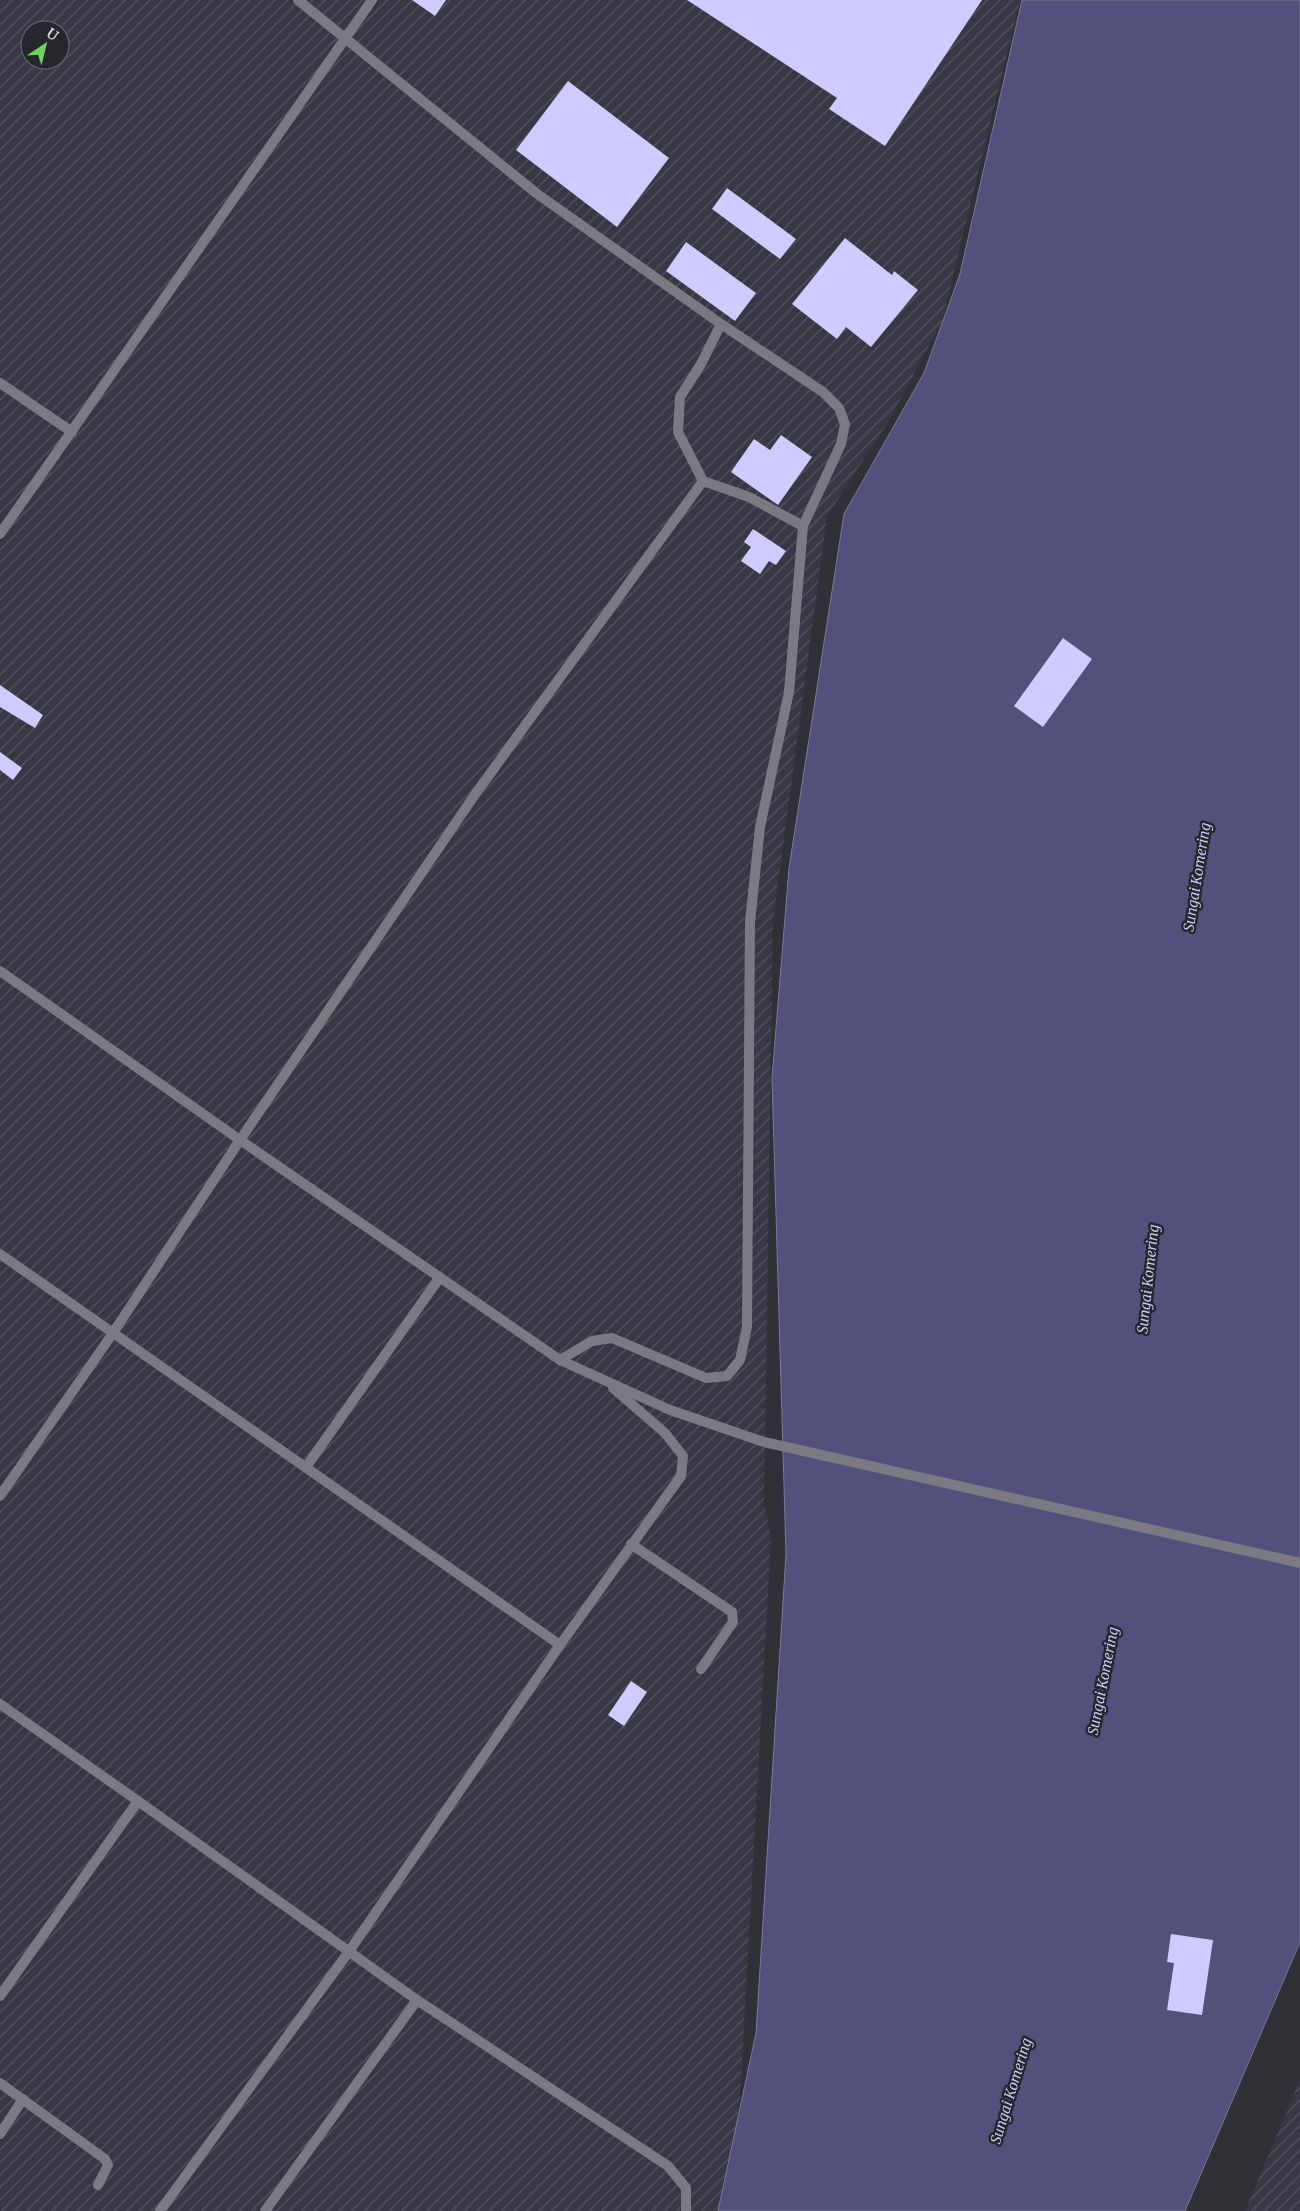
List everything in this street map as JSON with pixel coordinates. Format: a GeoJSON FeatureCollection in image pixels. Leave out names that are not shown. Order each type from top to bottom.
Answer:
{"type":"FeatureCollection","features":[{"type":"Feature","properties":{"kind":"lane"},"geometry":{"type":"LineString","coordinates":[[298,0],[536,193],[720,324],[823,392],[839,408],[845,424],[841,444],[803,526],[789,692],[760,826],[750,922],[747,1327],[740,1360],[727,1376],[706,1378],[612,1338],[592,1341],[560,1360]]}},
{"type":"Feature","properties":{"kind":"lane"},"geometry":{"type":"LineString","coordinates":[[0,534],[372,0]]}},
{"type":"Feature","properties":{"kind":"lane"},"geometry":{"type":"LineString","coordinates":[[720,324],[701,364],[680,396],[678,432],[703,481],[749,497],[803,526]]}},
{"type":"Feature","properties":{"kind":"lane"},"geometry":{"type":"LineString","coordinates":[[0,383],[72,432]]}},
{"type":"Feature","properties":{"kind":"lane"},"geometry":{"type":"LineString","coordinates":[[0,1496],[113,1333],[240,1140],[476,793],[703,481]]}},
{"type":"Feature","properties":{"kind":"lane"},"geometry":{"type":"LineString","coordinates":[[0,970],[240,1140],[560,1360],[602,1380],[670,1410],[764,1442],[1300,1563]]}},
{"type":"Feature","properties":{"kind":"lane"},"geometry":{"type":"LineString","coordinates":[[0,1254],[560,1645]]}},
{"type":"Feature","properties":{"kind":"lane"},"geometry":{"type":"LineString","coordinates":[[306,1467],[440,1277]]}},
{"type":"Feature","properties":{"kind":"lane"},"geometry":{"type":"LineString","coordinates":[[160,2211],[350,1950],[560,1645],[681,1476],[683,1456],[665,1433],[602,1380]]}},
{"type":"Feature","properties":{"kind":"lane"},"geometry":{"type":"LineString","coordinates":[[631,1544],[732,1612],[733,1622],[701,1669]]}},
{"type":"Feature","properties":{"kind":"lane"},"geometry":{"type":"LineString","coordinates":[[0,1704],[350,1950],[417,2000],[668,2166],[686,2188],[686,2211]]}},
{"type":"Feature","properties":{"kind":"lane"},"geometry":{"type":"LineString","coordinates":[[0,1996],[138,1801]]}},
{"type":"Feature","properties":{"kind":"lane"},"geometry":{"type":"LineString","coordinates":[[265,2211],[417,2000]]}},
{"type":"Feature","properties":{"kind":"lane"},"geometry":{"type":"LineString","coordinates":[[0,2083],[105,2159],[108,2165],[98,2185]]}},
{"type":"Feature","properties":{"kind":"lane"},"geometry":{"type":"LineString","coordinates":[[0,2134],[23,2099]]}},
{"type":"Feature","properties":{"kind":"shaded area"},"geometry":{"type":"Polygon","coordinates":[[[0,0],[1020,0],[942,321],[889,421],[827,516],[773,921],[764,1503],[771,1537],[740,2098],[727,2199],[714,2211],[0,2211],[0,0]]]}},
{"type":"Feature","properties":{"kind":"shaded area"},"geometry":{"type":"Polygon","coordinates":[[[1300,2080],[1300,2211],[1245,2211],[1300,2080]]]}},
{"type":"Feature","properties":{"kind":"water","name":"Sungai Komering"},"geometry":{"type":"Polygon","coordinates":[[[1022,0],[1300,0],[1300,1942],[1185,2211],[718,2211],[756,2033],[786,1554],[772,1078],[789,868],[844,514],[924,373],[960,274],[1022,0]]]}},
{"type":"Feature","properties":{"kind":"building"},"geometry":{"type":"Polygon","coordinates":[[[412,0],[446,0],[435,16],[412,0]]]}},
{"type":"Feature","properties":{"kind":"building"},"geometry":{"type":"Polygon","coordinates":[[[687,0],[982,0],[885,146],[829,109],[837,98],[687,0]]]}},
{"type":"Feature","properties":{"kind":"building"},"geometry":{"type":"Polygon","coordinates":[[[568,81],[669,158],[617,227],[516,150],[568,81]]]}},
{"type":"Feature","properties":{"kind":"building"},"geometry":{"type":"Polygon","coordinates":[[[727,188],[796,239],[780,259],[712,209],[727,188]]]}},
{"type":"Feature","properties":{"kind":"building"},"geometry":{"type":"Polygon","coordinates":[[[845,238],[892,275],[894,271],[918,290],[871,347],[846,327],[837,339],[792,304],[845,238]]]}},
{"type":"Feature","properties":{"kind":"building"},"geometry":{"type":"Polygon","coordinates":[[[686,242],[756,293],[735,321],[666,271],[686,242]]]}},
{"type":"Feature","properties":{"kind":"building"},"geometry":{"type":"Polygon","coordinates":[[[781,435],[812,457],[778,505],[731,472],[754,439],[770,450],[781,435]]]}},
{"type":"Feature","properties":{"kind":"building"},"geometry":{"type":"Polygon","coordinates":[[[753,529],[786,551],[776,565],[769,561],[760,574],[741,561],[751,547],[744,542],[753,529]]]}},
{"type":"Feature","properties":{"kind":"building"},"geometry":{"type":"Polygon","coordinates":[[[1063,638],[1092,659],[1043,727],[1014,706],[1063,638]]]}},
{"type":"Feature","properties":{"kind":"building"},"geometry":{"type":"Polygon","coordinates":[[[0,685],[43,715],[35,728],[0,707],[0,685]]]}},
{"type":"Feature","properties":{"kind":"building"},"geometry":{"type":"Polygon","coordinates":[[[0,752],[22,768],[13,780],[0,770],[0,752]]]}},
{"type":"Feature","properties":{"kind":"building"},"geometry":{"type":"Polygon","coordinates":[[[631,1681],[647,1692],[624,1726],[608,1715],[631,1681]]]}},
{"type":"Feature","properties":{"kind":"building"},"geometry":{"type":"Polygon","coordinates":[[[1171,1934],[1213,1940],[1202,2015],[1167,2010],[1174,1963],[1167,1962],[1171,1934]]]}}]}
